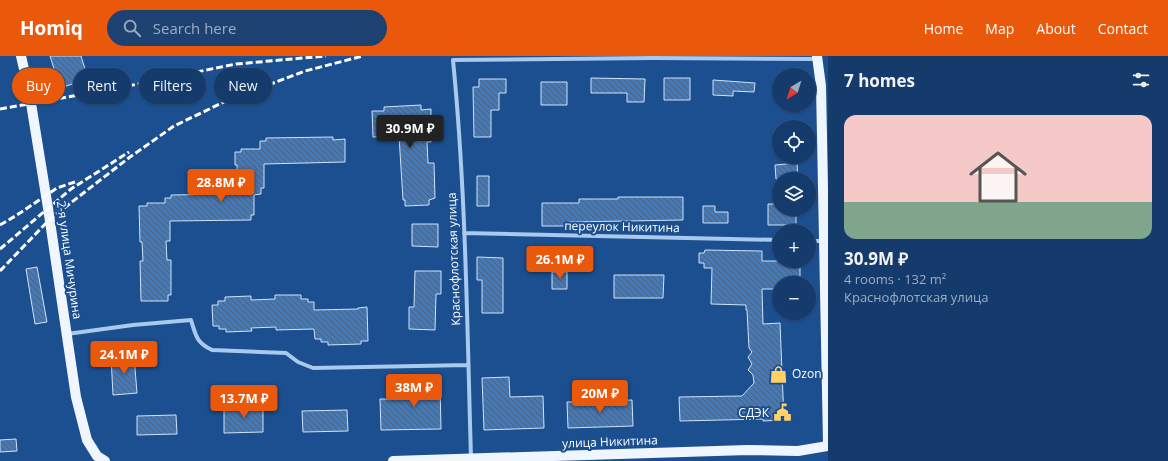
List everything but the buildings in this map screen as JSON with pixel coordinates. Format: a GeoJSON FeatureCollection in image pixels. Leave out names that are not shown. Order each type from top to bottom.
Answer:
{"type":"FeatureCollection","features":[{"type":"Feature","properties":{"kind":"main road","name":"2-я улица Мичурина"},"geometry":{"type":"LineString","coordinates":[[21,56],[29,91],[46,196],[76,397],[84,432],[91,448],[97,456],[105,461]]}},
{"type":"Feature","properties":{"kind":"main road"},"geometry":{"type":"LineString","coordinates":[[818,58],[820,86],[828,443]]}},
{"type":"Feature","properties":{"kind":"main road","name":"улица Никитина"},"geometry":{"type":"LineString","coordinates":[[393,461],[754,450],[798,451],[828,446]]}},
{"type":"Feature","properties":{"kind":"street","name":"Краснофлотская улица"},"geometry":{"type":"LineString","coordinates":[[472,458],[464,233],[457,97],[453,60],[818,58]]}},
{"type":"Feature","properties":{"kind":"street","name":"переулок Никитина"},"geometry":{"type":"LineString","coordinates":[[464,233],[772,240]]}},
{"type":"Feature","properties":{"kind":"street"},"geometry":{"type":"LineString","coordinates":[[816,241],[823,241]]}},
{"type":"Feature","properties":{"kind":"street"},"geometry":{"type":"LineString","coordinates":[[67,334],[133,325],[191,320],[196,337],[203,346],[212,350],[286,354],[298,362],[313,368],[468,365]]}},
{"type":"Feature","properties":{"kind":"railway"},"geometry":{"type":"LineString","coordinates":[[0,109],[123,87],[236,64],[326,56]]}},
{"type":"Feature","properties":{"kind":"railway"},"geometry":{"type":"LineString","coordinates":[[0,271],[50,219],[130,157],[174,126],[226,101],[305,71],[363,56]]}},
{"type":"Feature","properties":{"kind":"railway"},"geometry":{"type":"LineString","coordinates":[[0,249],[71,189],[129,152]]}},
{"type":"Feature","properties":{"kind":"railway"},"geometry":{"type":"LineString","coordinates":[[0,225],[57,188],[78,181]]}},
{"type":"Feature","properties":{"kind":"place","name":"Ozon"},"geometry":{"type":"Point","coordinates":[779,374]}},
{"type":"Feature","properties":{"kind":"place","name":"СДЭК"},"geometry":{"type":"Point","coordinates":[782,413]}}]}
